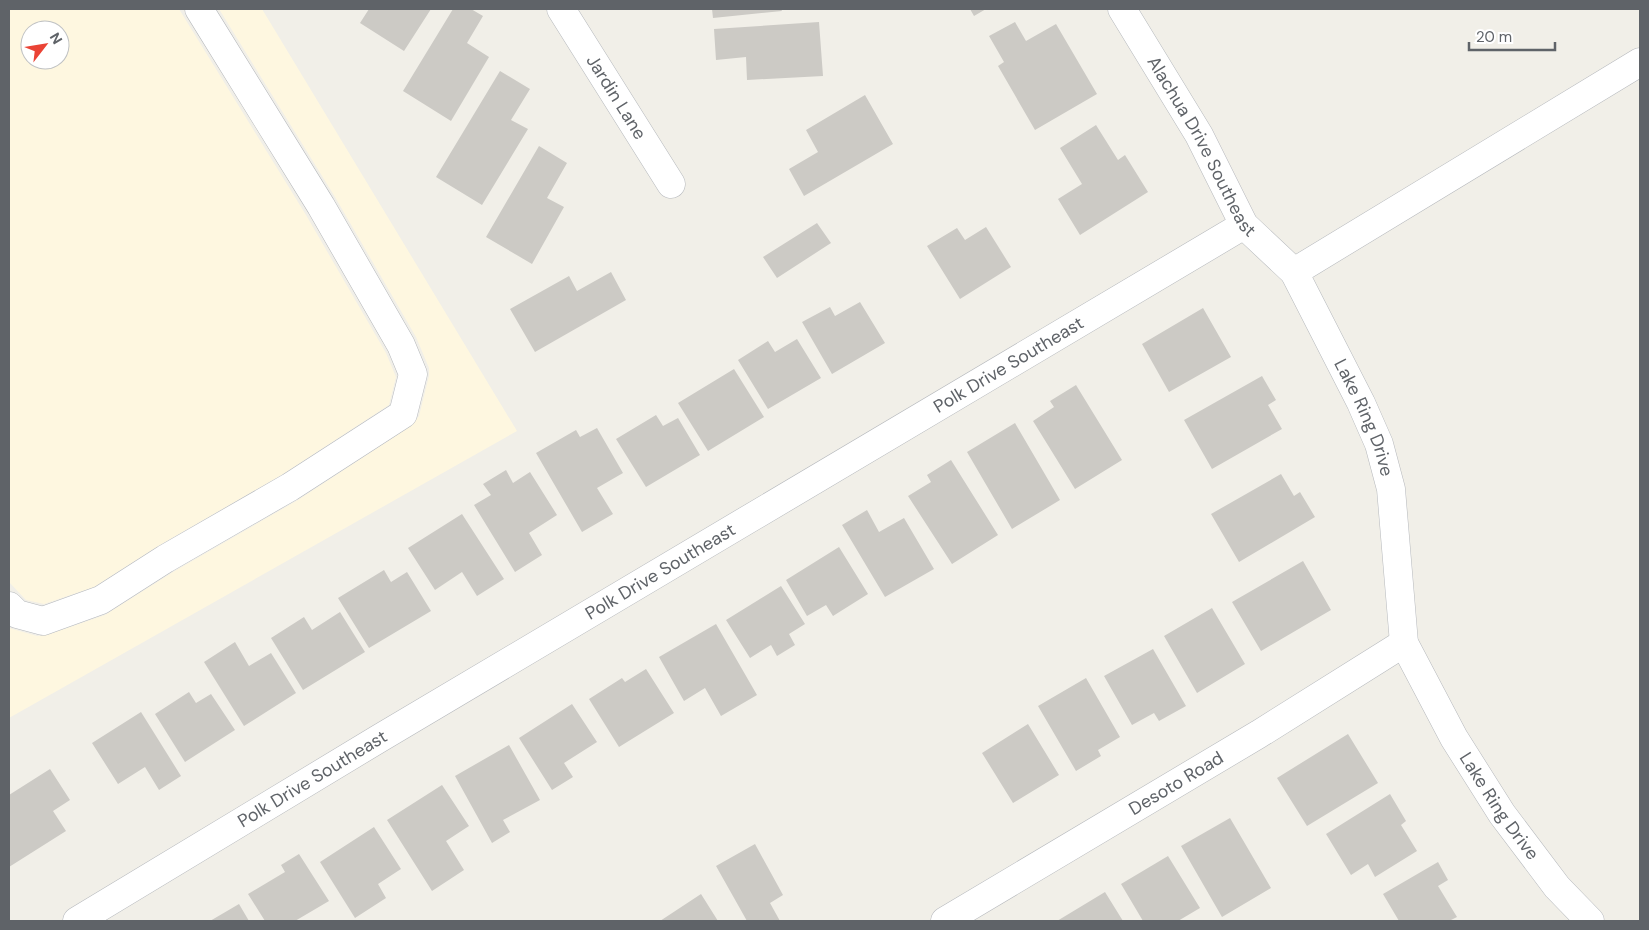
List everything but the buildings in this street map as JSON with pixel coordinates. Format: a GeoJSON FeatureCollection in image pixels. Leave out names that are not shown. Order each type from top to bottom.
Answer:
{"type":"FeatureCollection","features":[{"type":"Feature","properties":{"kind":"street"},"geometry":{"type":"LineString","coordinates":[[9,606],[17,614],[43,621],[100,600],[166,559],[290,487],[403,414],[413,374],[401,345],[321,206],[199,9]]}},
{"type":"Feature","properties":{"kind":"street","name":"Jardin Lane"},"geometry":{"type":"LineString","coordinates":[[561,9],[671,184]]}},
{"type":"Feature","properties":{"kind":"street","name":"Alachua Drive Southeast"},"geometry":{"type":"LineString","coordinates":[[1122,9],[1199,135],[1244,225],[1294,272]]}},
{"type":"Feature","properties":{"kind":"street"},"geometry":{"type":"LineString","coordinates":[[1294,272],[1640,62]]}},
{"type":"Feature","properties":{"kind":"street","name":"Polk Drive Southeast"},"geometry":{"type":"LineString","coordinates":[[77,921],[388,733],[1244,225]]}},
{"type":"Feature","properties":{"kind":"street","name":"Lake Ring Drive"},"geometry":{"type":"LineString","coordinates":[[1294,272],[1361,403],[1379,444],[1391,488],[1404,643],[1454,738],[1502,814],[1557,887],[1590,921]]}},
{"type":"Feature","properties":{"kind":"street","name":"Desoto Road"},"geometry":{"type":"LineString","coordinates":[[945,921],[1258,734],[1404,643]]}},
{"type":"Feature","properties":{"kind":"shaded area"},"geometry":{"type":"Polygon","coordinates":[[[9,9],[179,9],[306,215],[386,353],[396,377],[389,405],[283,474],[158,546],[94,587],[44,604],[26,600],[9,582],[9,9]]]}},
{"type":"Feature","properties":{"kind":"shaded area"},"geometry":{"type":"Polygon","coordinates":[[[219,9],[262,9],[517,431],[9,718],[9,628],[37,636],[47,635],[105,615],[173,572],[298,500],[411,426],[419,416],[429,376],[429,368],[416,337],[335,197],[219,9]]]}}]}
